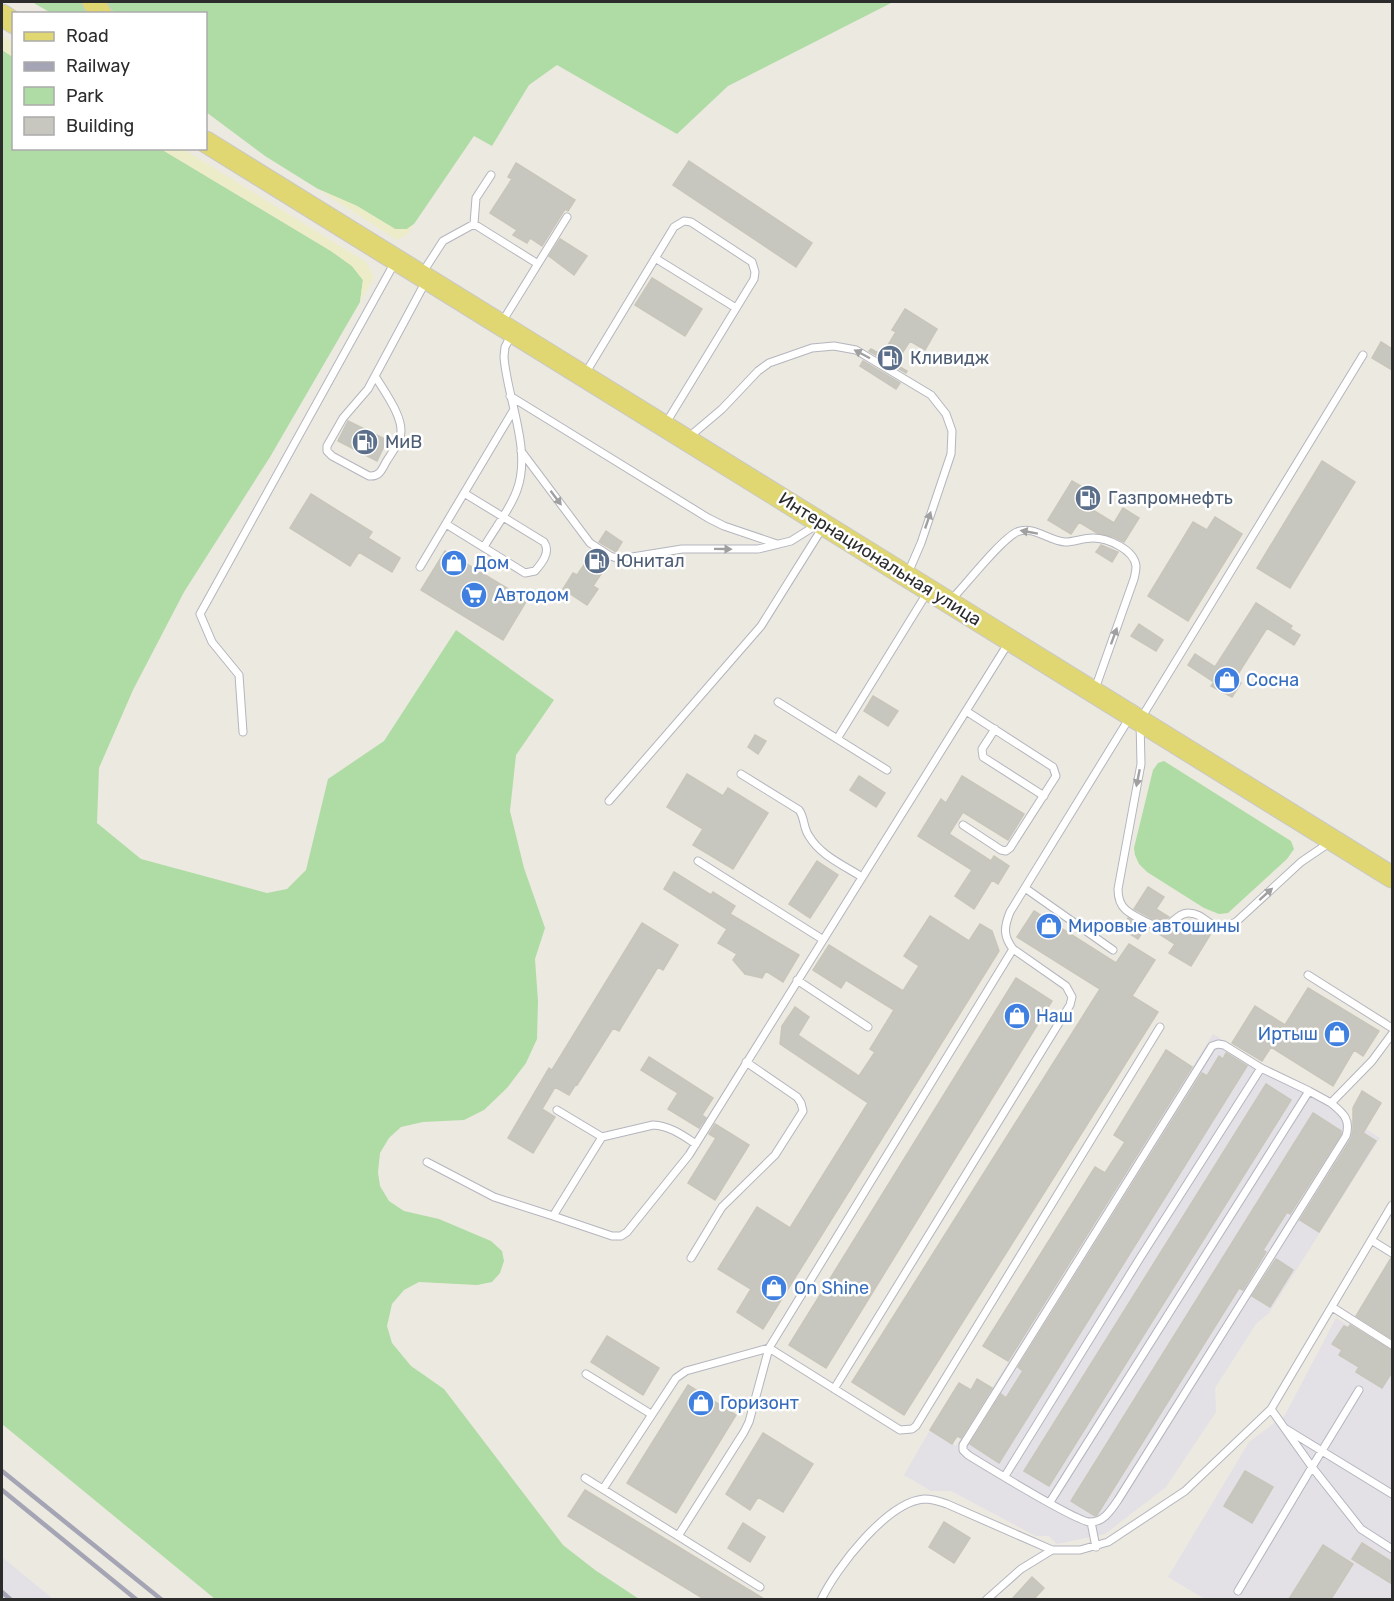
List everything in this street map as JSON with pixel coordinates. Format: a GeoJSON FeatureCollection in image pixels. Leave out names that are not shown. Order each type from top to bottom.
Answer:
{"type":"FeatureCollection","features":[{"type":"Feature","properties":{"kind":"main road"},"geometry":{"type":"LineString","coordinates":[[207,131],[233,151],[368,242]]}},
{"type":"Feature","properties":{"kind":"main road"},"geometry":{"type":"LineString","coordinates":[[207,143],[368,242]]}},
{"type":"Feature","properties":{"kind":"main road","name":"Интернациональная улица"},"geometry":{"type":"LineString","coordinates":[[368,242],[1392,877]]}},
{"type":"Feature","properties":{"kind":"lane"},"geometry":{"type":"LineString","coordinates":[[474,224],[476,198],[491,175]]}},
{"type":"Feature","properties":{"kind":"lane"},"geometry":{"type":"LineString","coordinates":[[483,547],[516,492],[519,482],[521,451],[504,357],[507,328],[538,264],[567,217]]}},
{"type":"Feature","properties":{"kind":"lane"},"geometry":{"type":"LineString","coordinates":[[584,375],[674,227],[684,221],[691,222],[752,262],[755,268],[754,279],[664,426]]}},
{"type":"Feature","properties":{"kind":"lane"},"geometry":{"type":"LineString","coordinates":[[474,224],[538,264]]}},
{"type":"Feature","properties":{"kind":"lane"},"geometry":{"type":"LineString","coordinates":[[375,376],[400,419],[402,428],[400,437],[381,472],[375,476],[369,476],[332,456],[327,451],[327,446],[336,428],[362,398],[375,376],[443,241],[474,224]]}},
{"type":"Feature","properties":{"kind":"lane"},"geometry":{"type":"LineString","coordinates":[[655,258],[736,308]]}},
{"type":"Feature","properties":{"kind":"lane"},"geometry":{"type":"LineString","coordinates":[[243,732],[239,675],[212,642],[200,614],[396,260]]}},
{"type":"Feature","properties":{"kind":"lane"},"geometry":{"type":"LineString","coordinates":[[686,439],[722,410],[758,371],[770,363],[812,348],[834,346],[856,350],[932,395],[946,414],[952,431],[951,454],[921,543],[907,575]]}},
{"type":"Feature","properties":{"kind":"lane"},"geometry":{"type":"LineString","coordinates":[[834,1389],[1070,1005],[1072,998],[1066,986],[1013,950],[1005,940],[1006,922],[1025,888],[1136,717],[1363,355]]}},
{"type":"Feature","properties":{"kind":"lane"},"geometry":{"type":"LineString","coordinates":[[510,396],[708,518],[724,526],[779,544]]}},
{"type":"Feature","properties":{"kind":"lane"},"geometry":{"type":"LineString","coordinates":[[420,567],[513,411]]}},
{"type":"Feature","properties":{"kind":"lane"},"geometry":{"type":"LineString","coordinates":[[521,451],[590,543],[620,560],[682,549],[758,549],[791,541],[823,523]]}},
{"type":"Feature","properties":{"kind":"lane"},"geometry":{"type":"LineString","coordinates":[[446,524],[525,573],[535,571],[542,561],[547,551],[543,542],[464,493]]}},
{"type":"Feature","properties":{"kind":"lane"},"geometry":{"type":"LineString","coordinates":[[609,801],[761,626],[823,523]]}},
{"type":"Feature","properties":{"kind":"lane"},"geometry":{"type":"LineString","coordinates":[[950,602],[1004,541],[1019,530],[1032,531],[1053,540],[1065,542],[1092,538],[1107,539],[1130,553],[1136,564],[1134,579],[1094,691]]}},
{"type":"Feature","properties":{"kind":"lane"},"geometry":{"type":"LineString","coordinates":[[837,739],[930,589]]}},
{"type":"Feature","properties":{"kind":"lane"},"geometry":{"type":"LineString","coordinates":[[428,1162],[494,1197],[612,1236],[627,1233],[696,1144],[1010,639]]}},
{"type":"Feature","properties":{"kind":"lane"},"geometry":{"type":"LineString","coordinates":[[778,702],[887,770]]}},
{"type":"Feature","properties":{"kind":"lane"},"geometry":{"type":"LineString","coordinates":[[963,825],[1006,850],[1014,844],[1056,776],[1053,767],[966,711]]}},
{"type":"Feature","properties":{"kind":"lane"},"geometry":{"type":"LineString","coordinates":[[1136,717],[1141,764],[1118,889],[1121,903],[1126,910],[1157,927],[1164,927],[1186,913],[1193,914],[1216,927],[1226,926],[1236,922],[1301,862],[1334,840]]}},
{"type":"Feature","properties":{"kind":"lane"},"geometry":{"type":"LineString","coordinates":[[994,729],[982,749],[983,757],[1044,796]]}},
{"type":"Feature","properties":{"kind":"lane"},"geometry":{"type":"LineString","coordinates":[[741,774],[799,810],[802,813],[807,834],[818,848],[862,877]]}},
{"type":"Feature","properties":{"kind":"lane"},"geometry":{"type":"LineString","coordinates":[[698,861],[822,939]]}},
{"type":"Feature","properties":{"kind":"lane"},"geometry":{"type":"LineString","coordinates":[[1025,888],[1113,950]]}},
{"type":"Feature","properties":{"kind":"lane"},"geometry":{"type":"LineString","coordinates":[[678,1536],[744,1432],[769,1348],[1013,950]]}},
{"type":"Feature","properties":{"kind":"lane"},"geometry":{"type":"LineString","coordinates":[[1308,975],[1392,1028]]}},
{"type":"Feature","properties":{"kind":"lane"},"geometry":{"type":"LineString","coordinates":[[797,980],[868,1027]]}},
{"type":"Feature","properties":{"kind":"lane"},"geometry":{"type":"LineString","coordinates":[[603,1489],[676,1377],[686,1371],[769,1348],[900,1430],[912,1430],[1160,1027]]}},
{"type":"Feature","properties":{"kind":"lane"},"geometry":{"type":"LineString","coordinates":[[1330,1103],[1372,1061],[1392,1034]]}},
{"type":"Feature","properties":{"kind":"lane"},"geometry":{"type":"LineString","coordinates":[[1218,1044],[1224,1046],[1261,1068],[1309,1091],[1344,1114],[1348,1123],[1346,1136],[1118,1500],[1105,1516],[1091,1522],[1082,1520],[968,1455],[963,1450],[963,1445],[1212,1046],[1218,1044]]}},
{"type":"Feature","properties":{"kind":"lane"},"geometry":{"type":"LineString","coordinates":[[691,1258],[722,1207],[775,1155],[803,1111],[797,1097],[746,1062]]}},
{"type":"Feature","properties":{"kind":"lane"},"geometry":{"type":"LineString","coordinates":[[1005,1476],[1261,1068]]}},
{"type":"Feature","properties":{"kind":"lane"},"geometry":{"type":"LineString","coordinates":[[1050,1502],[1309,1091]]}},
{"type":"Feature","properties":{"kind":"lane"},"geometry":{"type":"LineString","coordinates":[[557,1110],[602,1137],[661,1125],[696,1144]]}},
{"type":"Feature","properties":{"kind":"lane"},"geometry":{"type":"LineString","coordinates":[[553,1216],[602,1137]]}},
{"type":"Feature","properties":{"kind":"lane"},"geometry":{"type":"LineString","coordinates":[[821,1599],[834,1577],[870,1532],[892,1513],[909,1503],[923,1499],[947,1503],[1052,1550],[1080,1550],[1108,1542],[1185,1491],[1271,1409],[1392,1208]]}},
{"type":"Feature","properties":{"kind":"lane"},"geometry":{"type":"LineString","coordinates":[[1371,1240],[1392,1253]]}},
{"type":"Feature","properties":{"kind":"lane"},"geometry":{"type":"LineString","coordinates":[[1332,1307],[1392,1345]]}},
{"type":"Feature","properties":{"kind":"lane"},"geometry":{"type":"LineString","coordinates":[[586,1374],[651,1414]]}},
{"type":"Feature","properties":{"kind":"lane"},"geometry":{"type":"LineString","coordinates":[[1238,1591],[1359,1390]]}},
{"type":"Feature","properties":{"kind":"lane"},"geometry":{"type":"LineString","coordinates":[[1271,1409],[1312,1467],[1361,1529],[1392,1549]]}},
{"type":"Feature","properties":{"kind":"lane"},"geometry":{"type":"LineString","coordinates":[[1284,1428],[1392,1494]]}},
{"type":"Feature","properties":{"kind":"lane"},"geometry":{"type":"LineString","coordinates":[[585,1478],[760,1587]]}},
{"type":"Feature","properties":{"kind":"lane"},"geometry":{"type":"LineString","coordinates":[[1091,1522],[1096,1546]]}},
{"type":"Feature","properties":{"kind":"lane"},"geometry":{"type":"LineString","coordinates":[[986,1599],[1021,1569],[1052,1550]]}},
{"type":"Feature","properties":{"kind":"shaded area"},"geometry":{"type":"Polygon","coordinates":[[[1213,1034],[1380,1138],[1269,1313],[1256,1324],[1215,1388],[1216,1412],[1166,1487],[1105,1534],[1057,1544],[1049,1536],[1036,1536],[951,1491],[931,1491],[904,1475],[930,1430],[956,1446],[1213,1034]]]}},
{"type":"Feature","properties":{"kind":"shaded area"},"geometry":{"type":"Polygon","coordinates":[[[1336,1318],[1392,1352],[1392,1599],[1205,1599],[1168,1577],[1249,1442],[1285,1415],[1336,1318]]]}},
{"type":"Feature","properties":{"kind":"shaded area"},"geometry":{"type":"Polygon","coordinates":[[[2,1557],[53,1599],[2,1599],[2,1557]]]}},
{"type":"Feature","properties":{"kind":"green space"},"geometry":{"type":"Polygon","coordinates":[[[32,2],[81,2],[87,12],[49,12],[32,2]]]}},
{"type":"Feature","properties":{"kind":"green space"},"geometry":{"type":"Polygon","coordinates":[[[106,2],[893,2],[728,86],[677,134],[557,65],[529,85],[492,146],[474,136],[414,224],[407,229],[395,229],[357,206],[318,189],[265,156],[207,113],[207,12],[113,12],[106,2]]]}},
{"type":"Feature","properties":{"kind":"green space"},"geometry":{"type":"Polygon","coordinates":[[[2,50],[12,56],[12,150],[163,150],[331,251],[352,266],[363,280],[360,302],[270,457],[184,592],[133,690],[99,768],[97,823],[141,859],[267,893],[287,889],[306,870],[328,779],[384,741],[456,630],[554,700],[516,755],[510,811],[524,868],[545,928],[535,959],[538,1001],[537,1039],[526,1063],[507,1088],[484,1110],[464,1120],[423,1122],[401,1127],[389,1138],[380,1153],[378,1172],[380,1186],[389,1201],[404,1211],[439,1219],[491,1241],[502,1251],[504,1261],[500,1273],[492,1282],[477,1285],[419,1282],[404,1290],[392,1304],[387,1326],[392,1343],[411,1366],[444,1389],[563,1545],[595,1570],[639,1599],[215,1599],[2,1424],[2,50]]]}},
{"type":"Feature","properties":{"kind":"green space"},"geometry":{"type":"Polygon","coordinates":[[[1164,761],[1291,841],[1294,849],[1287,859],[1228,913],[1219,914],[1204,908],[1147,872],[1139,864],[1135,855],[1134,848],[1153,770],[1158,763],[1164,761]]]}},
{"type":"Feature","properties":{"kind":"sand"},"geometry":{"type":"Polygon","coordinates":[[[2,36],[12,42],[12,56],[2,50],[2,36]]]}},
{"type":"Feature","properties":{"kind":"sand"},"geometry":{"type":"Polygon","coordinates":[[[163,150],[185,150],[366,262],[374,277],[360,302],[363,280],[352,266],[331,251],[163,150]]]}},
{"type":"Feature","properties":{"kind":"sand"},"geometry":{"type":"Polygon","coordinates":[[[318,189],[357,206],[395,229],[407,229],[414,224],[408,234],[397,240],[318,189]]]}},
{"type":"Feature","properties":{"kind":"building"},"geometry":{"type":"Polygon","coordinates":[[[689,161],[812,243],[796,267],[673,185],[689,161]]]}},
{"type":"Feature","properties":{"kind":"building"},"geometry":{"type":"Polygon","coordinates":[[[516,163],[575,200],[568,211],[565,209],[542,246],[530,238],[527,243],[513,235],[517,230],[490,213],[512,179],[508,177],[516,163]]]}},
{"type":"Feature","properties":{"kind":"building"},"geometry":{"type":"Polygon","coordinates":[[[560,239],[587,256],[574,275],[549,256],[560,239]]]}},
{"type":"Feature","properties":{"kind":"building"},"geometry":{"type":"Polygon","coordinates":[[[652,278],[702,309],[685,336],[635,305],[652,278]]]}},
{"type":"Feature","properties":{"kind":"building"},"geometry":{"type":"Polygon","coordinates":[[[905,309],[937,329],[925,350],[910,341],[895,364],[907,371],[906,373],[869,351],[871,349],[882,355],[896,332],[892,330],[905,309]]]}},
{"type":"Feature","properties":{"kind":"building"},"geometry":{"type":"Polygon","coordinates":[[[1381,342],[1392,349],[1392,370],[1372,358],[1381,342]]]}},
{"type":"Feature","properties":{"kind":"building"},"geometry":{"type":"Polygon","coordinates":[[[863,361],[900,383],[896,389],[860,366],[863,361]]]}},
{"type":"Feature","properties":{"kind":"building"},"geometry":{"type":"Polygon","coordinates":[[[348,421],[387,440],[377,461],[338,441],[348,421]]]}},
{"type":"Feature","properties":{"kind":"building"},"geometry":{"type":"Polygon","coordinates":[[[1322,461],[1355,482],[1290,588],[1257,568],[1322,461]]]}},
{"type":"Feature","properties":{"kind":"building"},"geometry":{"type":"Polygon","coordinates":[[[1072,481],[1096,495],[1088,507],[1114,523],[1123,508],[1139,518],[1124,542],[1097,533],[1079,522],[1071,534],[1048,520],[1072,481]]]}},
{"type":"Feature","properties":{"kind":"building"},"geometry":{"type":"Polygon","coordinates":[[[311,494],[372,532],[368,538],[400,558],[392,572],[359,552],[350,566],[290,528],[311,494]]]}},
{"type":"Feature","properties":{"kind":"building"},"geometry":{"type":"Polygon","coordinates":[[[1215,517],[1242,534],[1188,621],[1148,596],[1193,522],[1207,530],[1215,517]]]}},
{"type":"Feature","properties":{"kind":"building"},"geometry":{"type":"Polygon","coordinates":[[[606,531],[622,542],[616,552],[599,542],[606,531]]]}},
{"type":"Feature","properties":{"kind":"building"},"geometry":{"type":"Polygon","coordinates":[[[1101,545],[1118,552],[1112,562],[1096,552],[1101,545]]]}},
{"type":"Feature","properties":{"kind":"building","name":"Автодом"},"geometry":{"type":"Polygon","coordinates":[[[445,551],[527,600],[503,640],[421,590],[445,551]]]}},
{"type":"Feature","properties":{"kind":"building"},"geometry":{"type":"Polygon","coordinates":[[[593,552],[609,562],[593,586],[598,589],[587,605],[563,589],[573,573],[577,575],[593,552]]]}},
{"type":"Feature","properties":{"kind":"building"},"geometry":{"type":"Polygon","coordinates":[[[1256,603],[1292,626],[1290,629],[1300,635],[1294,645],[1267,628],[1236,677],[1236,680],[1241,683],[1232,697],[1211,686],[1214,682],[1188,665],[1195,654],[1215,667],[1256,603]]]}},
{"type":"Feature","properties":{"kind":"building"},"geometry":{"type":"Polygon","coordinates":[[[1139,624],[1163,640],[1156,651],[1131,636],[1139,624]]]}},
{"type":"Feature","properties":{"kind":"building"},"geometry":{"type":"Polygon","coordinates":[[[873,696],[898,711],[888,726],[864,711],[873,696]]]}},
{"type":"Feature","properties":{"kind":"building"},"geometry":{"type":"Polygon","coordinates":[[[755,735],[766,741],[758,754],[748,747],[755,735]]]}},
{"type":"Feature","properties":{"kind":"building"},"geometry":{"type":"Polygon","coordinates":[[[687,774],[723,796],[728,788],[768,813],[733,869],[693,845],[703,829],[667,807],[687,774]]]}},
{"type":"Feature","properties":{"kind":"building"},"geometry":{"type":"Polygon","coordinates":[[[859,776],[885,793],[876,807],[850,790],[859,776]]]}},
{"type":"Feature","properties":{"kind":"building"},"geometry":{"type":"Polygon","coordinates":[[[962,776],[1024,814],[1008,840],[963,812],[949,834],[991,861],[994,856],[1009,866],[998,884],[992,880],[974,909],[955,896],[972,870],[918,836],[941,799],[946,803],[962,776]]]}},
{"type":"Feature","properties":{"kind":"building"},"geometry":{"type":"Polygon","coordinates":[[[817,861],[838,875],[810,918],[789,904],[817,861]]]}},
{"type":"Feature","properties":{"kind":"building"},"geometry":{"type":"Polygon","coordinates":[[[674,872],[711,895],[713,892],[735,906],[730,914],[799,955],[783,982],[766,971],[762,978],[745,974],[733,960],[737,954],[718,943],[727,929],[664,889],[674,872]]]}},
{"type":"Feature","properties":{"kind":"building"},"geometry":{"type":"Polygon","coordinates":[[[1148,887],[1164,897],[1156,909],[1169,917],[1163,921],[1153,919],[1134,909],[1148,887]]]}},
{"type":"Feature","properties":{"kind":"building"},"geometry":{"type":"Polygon","coordinates":[[[1034,911],[1116,963],[1129,944],[1155,960],[1132,996],[1158,1012],[904,1415],[852,1382],[1100,989],[1017,937],[1034,911]]]}},
{"type":"Feature","properties":{"kind":"building"},"geometry":{"type":"Polygon","coordinates":[[[930,916],[969,941],[980,924],[992,931],[999,951],[763,1329],[737,1312],[751,1289],[718,1269],[757,1207],[790,1228],[868,1103],[780,1044],[782,1026],[795,1007],[809,1017],[798,1035],[859,1076],[875,1052],[870,1049],[894,1010],[846,980],[841,988],[813,970],[829,945],[903,991],[919,966],[904,956],[930,916]]]}},
{"type":"Feature","properties":{"kind":"building"},"geometry":{"type":"Polygon","coordinates":[[[1128,918],[1145,928],[1138,939],[1122,929],[1128,918]]]}},
{"type":"Feature","properties":{"kind":"building"},"geometry":{"type":"Polygon","coordinates":[[[1189,922],[1210,935],[1191,966],[1169,953],[1175,944],[1156,932],[1166,932],[1179,924],[1185,927],[1189,922]]]}},
{"type":"Feature","properties":{"kind":"building"},"geometry":{"type":"Polygon","coordinates":[[[642,923],[678,945],[663,970],[658,967],[619,1031],[613,1028],[569,1095],[555,1087],[542,1109],[555,1117],[533,1153],[508,1138],[549,1068],[552,1070],[642,923]]]}},
{"type":"Feature","properties":{"kind":"building"},"geometry":{"type":"Polygon","coordinates":[[[1016,978],[1052,1001],[826,1368],[789,1345],[1016,978]]]}},
{"type":"Feature","properties":{"kind":"building","name":"Иртыш"},"geometry":{"type":"Polygon","coordinates":[[[1308,988],[1379,1031],[1363,1056],[1354,1050],[1333,1086],[1271,1047],[1262,1061],[1232,1043],[1255,1006],[1285,1025],[1308,988]]]}},
{"type":"Feature","properties":{"kind":"building"},"geometry":{"type":"Polygon","coordinates":[[[1166,1050],[1192,1067],[1008,1361],[983,1346],[1095,1167],[1105,1173],[1125,1142],[1114,1135],[1166,1050]]]}},
{"type":"Feature","properties":{"kind":"building"},"geometry":{"type":"Polygon","coordinates":[[[1226,1053],[1247,1066],[999,1463],[970,1444],[1001,1394],[1006,1398],[1023,1371],[1018,1367],[1202,1073],[1207,1076],[1219,1056],[1223,1059],[1226,1053]]]}},
{"type":"Feature","properties":{"kind":"building"},"geometry":{"type":"Polygon","coordinates":[[[649,1057],[713,1098],[702,1115],[706,1118],[699,1128],[668,1109],[678,1093],[641,1070],[649,1057]]]}},
{"type":"Feature","properties":{"kind":"building"},"geometry":{"type":"Polygon","coordinates":[[[1266,1084],[1291,1100],[1049,1486],[1024,1471],[1266,1084]]]}},
{"type":"Feature","properties":{"kind":"building"},"geometry":{"type":"Polygon","coordinates":[[[1362,1091],[1381,1103],[1363,1133],[1376,1141],[1319,1232],[1300,1220],[1351,1139],[1353,1108],[1362,1091]]]}},
{"type":"Feature","properties":{"kind":"building"},"geometry":{"type":"Polygon","coordinates":[[[1313,1113],[1341,1131],[1341,1134],[1290,1214],[1287,1212],[1263,1250],[1266,1252],[1243,1290],[1239,1288],[1095,1516],[1071,1501],[1313,1113]]]}},
{"type":"Feature","properties":{"kind":"building"},"geometry":{"type":"Polygon","coordinates":[[[715,1124],[749,1145],[715,1200],[688,1183],[716,1138],[709,1134],[715,1124]]]}},
{"type":"Feature","properties":{"kind":"building"},"geometry":{"type":"Polygon","coordinates":[[[1276,1259],[1293,1270],[1270,1307],[1252,1296],[1276,1259]]]}},
{"type":"Feature","properties":{"kind":"building"},"geometry":{"type":"Polygon","coordinates":[[[1392,1259],[1392,1339],[1356,1316],[1392,1259]]]}},
{"type":"Feature","properties":{"kind":"building"},"geometry":{"type":"Polygon","coordinates":[[[1350,1325],[1392,1351],[1392,1372],[1382,1388],[1356,1372],[1359,1367],[1339,1355],[1342,1350],[1332,1344],[1344,1326],[1348,1328],[1350,1325]]]}},
{"type":"Feature","properties":{"kind":"building"},"geometry":{"type":"Polygon","coordinates":[[[607,1336],[659,1368],[643,1395],[591,1362],[607,1336]]]}},
{"type":"Feature","properties":{"kind":"building"},"geometry":{"type":"Polygon","coordinates":[[[977,1379],[992,1388],[961,1438],[957,1436],[952,1444],[930,1430],[959,1383],[971,1390],[977,1379]]]}},
{"type":"Feature","properties":{"kind":"building"},"geometry":{"type":"Polygon","coordinates":[[[688,1385],[736,1415],[676,1513],[627,1483],[688,1385]]]}},
{"type":"Feature","properties":{"kind":"building"},"geometry":{"type":"Polygon","coordinates":[[[763,1433],[813,1464],[783,1512],[758,1497],[750,1510],[726,1494],[763,1433]]]}},
{"type":"Feature","properties":{"kind":"building"},"geometry":{"type":"Polygon","coordinates":[[[1245,1471],[1273,1487],[1252,1523],[1224,1506],[1245,1471]]]}},
{"type":"Feature","properties":{"kind":"building"},"geometry":{"type":"Polygon","coordinates":[[[585,1490],[764,1599],[704,1599],[568,1516],[585,1490]]]}},
{"type":"Feature","properties":{"kind":"building"},"geometry":{"type":"Polygon","coordinates":[[[944,1522],[970,1538],[954,1563],[929,1547],[944,1522]]]}},
{"type":"Feature","properties":{"kind":"building"},"geometry":{"type":"Polygon","coordinates":[[[743,1523],[765,1537],[750,1562],[728,1548],[743,1523]]]}},
{"type":"Feature","properties":{"kind":"building"},"geometry":{"type":"Polygon","coordinates":[[[1362,1543],[1392,1562],[1392,1584],[1352,1559],[1362,1543]]]}},
{"type":"Feature","properties":{"kind":"building"},"geometry":{"type":"Polygon","coordinates":[[[1323,1545],[1353,1564],[1331,1599],[1289,1599],[1323,1545]]]}},
{"type":"Feature","properties":{"kind":"building"},"geometry":{"type":"Polygon","coordinates":[[[1032,1577],[1044,1588],[1034,1599],[1012,1599],[1032,1577]]]}},
{"type":"Feature","properties":{"kind":"railway"},"geometry":{"type":"LineString","coordinates":[[2,1471],[162,1600]]}},
{"type":"Feature","properties":{"kind":"railway"},"geometry":{"type":"LineString","coordinates":[[2,1490],[137,1600]]}},
{"type":"Feature","properties":{"kind":"railway"},"geometry":{"type":"LineString","coordinates":[[2,1592],[11,1600]]}},
{"type":"Feature","properties":{"kind":"place","name":"Кливидж"},"geometry":{"type":"Point","coordinates":[890,358]}},
{"type":"Feature","properties":{"kind":"place","name":"МиВ"},"geometry":{"type":"Point","coordinates":[365,442]}},
{"type":"Feature","properties":{"kind":"place","name":"Газпромнефть"},"geometry":{"type":"Point","coordinates":[1088,498]}},
{"type":"Feature","properties":{"kind":"place","name":"Юнитал"},"geometry":{"type":"Point","coordinates":[597,561]}},
{"type":"Feature","properties":{"kind":"place","name":"Дом"},"geometry":{"type":"Point","coordinates":[454,563]}},
{"type":"Feature","properties":{"kind":"place","name":"Автодом"},"geometry":{"type":"Point","coordinates":[474,595]}},
{"type":"Feature","properties":{"kind":"place","name":"Сосна"},"geometry":{"type":"Point","coordinates":[1227,680]}},
{"type":"Feature","properties":{"kind":"place","name":"Мировые автошины"},"geometry":{"type":"Point","coordinates":[1049,926]}},
{"type":"Feature","properties":{"kind":"place","name":"Наш"},"geometry":{"type":"Point","coordinates":[1017,1016]}},
{"type":"Feature","properties":{"kind":"place","name":"Иртыш"},"geometry":{"type":"Point","coordinates":[1337,1034]}},
{"type":"Feature","properties":{"kind":"place","name":"On Shine"},"geometry":{"type":"Point","coordinates":[774,1288]}},
{"type":"Feature","properties":{"kind":"place","name":"Горизонт"},"geometry":{"type":"Point","coordinates":[701,1403]}}]}
